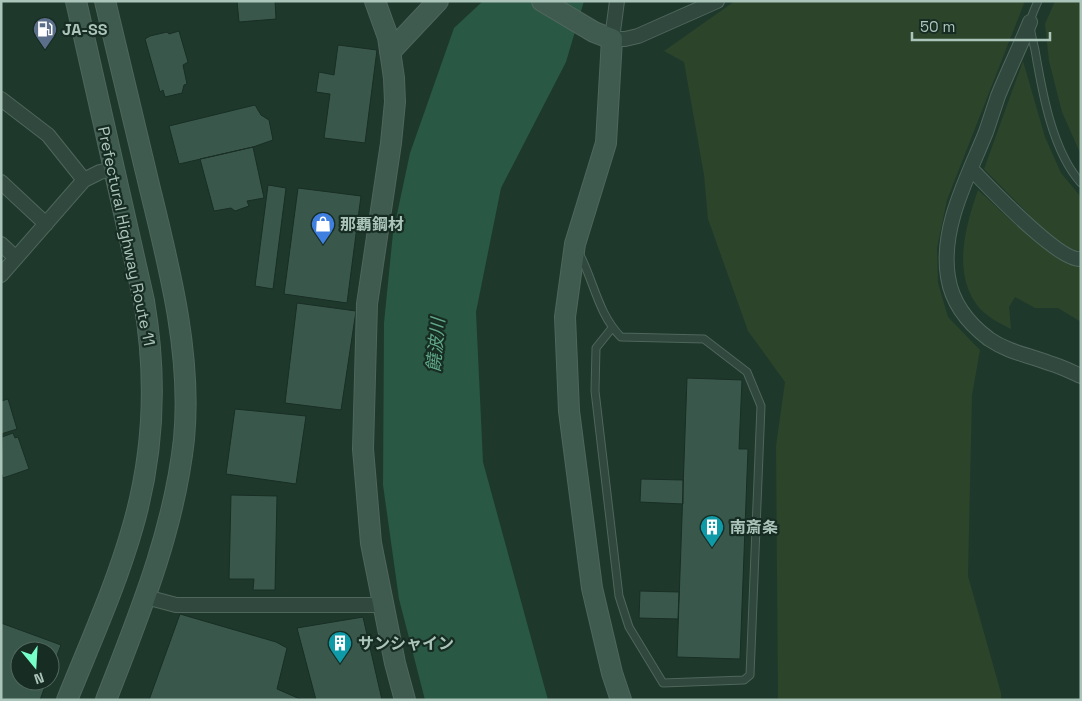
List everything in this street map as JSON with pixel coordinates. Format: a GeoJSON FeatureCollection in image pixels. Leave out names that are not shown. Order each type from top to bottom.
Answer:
{"type":"FeatureCollection","features":[{"type":"Feature","properties":{"kind":"main road","name":"Prefectural Highway Route 11"},"geometry":{"type":"LineString","coordinates":[[68,700],[115,580],[133,526],[151,428],[152,387],[149,331],[76,1]]}},
{"type":"Feature","properties":{"kind":"main road","name":"Prefectural Highway Route 11"},"geometry":{"type":"LineString","coordinates":[[105,1],[160,231],[181,337],[185,373],[184,438],[168,526],[160,558],[106,700]]}},
{"type":"Feature","properties":{"kind":"main road"},"geometry":{"type":"LineString","coordinates":[[375,1],[390,52],[394,78],[394,102],[391,143],[367,304],[363,449],[371,543],[395,663],[405,700]]}},
{"type":"Feature","properties":{"kind":"main road"},"geometry":{"type":"LineString","coordinates":[[390,52],[438,1]]}},
{"type":"Feature","properties":{"kind":"main road"},"geometry":{"type":"LineString","coordinates":[[542,1],[603,36],[606,143],[574,244],[565,317],[569,411],[592,588],[612,673],[621,700]]}},
{"type":"Feature","properties":{"kind":"street"},"geometry":{"type":"LineString","coordinates":[[617,1],[603,36],[625,39],[638,36],[717,1]]}},
{"type":"Feature","properties":{"kind":"street"},"geometry":{"type":"LineString","coordinates":[[1030,22],[999,94],[958,200],[949,240],[948,276],[955,301],[970,322],[1000,346],[1012,352],[1048,362],[1081,376]]}},
{"type":"Feature","properties":{"kind":"street"},"geometry":{"type":"LineString","coordinates":[[1,99],[48,135],[84,180]]}},
{"type":"Feature","properties":{"kind":"street"},"geometry":{"type":"LineString","coordinates":[[1,275],[84,180],[100,172],[114,169]]}},
{"type":"Feature","properties":{"kind":"street"},"geometry":{"type":"LineString","coordinates":[[971,169],[1032,230],[1063,254],[1077,260],[1081,259]]}},
{"type":"Feature","properties":{"kind":"street"},"geometry":{"type":"LineString","coordinates":[[1,182],[46,224]]}},
{"type":"Feature","properties":{"kind":"street"},"geometry":{"type":"LineString","coordinates":[[1,244],[16,258]]}},
{"type":"Feature","properties":{"kind":"street"},"geometry":{"type":"LineString","coordinates":[[146,597],[176,605],[383,605]]}},
{"type":"Feature","properties":{"kind":"lane"},"geometry":{"type":"LineString","coordinates":[[1038,1],[1030,22],[1037,66],[1049,116],[1058,142],[1072,172],[1081,183]]}},
{"type":"Feature","properties":{"kind":"lane"},"geometry":{"type":"LineString","coordinates":[[574,244],[588,269],[605,317],[621,337],[704,339],[747,372],[761,406],[750,675],[744,680],[663,683],[629,627],[619,596],[595,391],[596,348],[612,328]]}},
{"type":"Feature","properties":{"kind":"shaded area"},"geometry":{"type":"Polygon","coordinates":[[[735,1],[1025,1],[947,200],[937,248],[938,283],[948,317],[980,350],[972,395],[968,576],[1001,693],[1001,700],[778,700],[776,446],[785,382],[748,331],[708,219],[704,175],[684,62],[664,51],[735,1]]]}},
{"type":"Feature","properties":{"kind":"shaded area"},"geometry":{"type":"Polygon","coordinates":[[[1055,1],[1081,1],[1081,155],[1062,112],[1049,61],[1045,24],[1055,1]]]}},
{"type":"Feature","properties":{"kind":"shaded area"},"geometry":{"type":"Polygon","coordinates":[[[1023,61],[1045,137],[1061,173],[1081,197],[1081,251],[1071,250],[1046,232],[984,169],[1023,61]]]}},
{"type":"Feature","properties":{"kind":"shaded area"},"geometry":{"type":"Polygon","coordinates":[[[978,190],[1047,251],[1064,261],[1081,264],[1081,322],[1058,308],[1035,308],[1015,297],[1009,307],[1011,329],[997,322],[980,309],[969,292],[963,263],[969,218],[978,190]]]}},
{"type":"Feature","properties":{"kind":"water","name":"饒波川"},"geometry":{"type":"Polygon","coordinates":[[[483,1],[584,1],[566,62],[501,188],[476,312],[483,462],[548,700],[425,700],[399,599],[383,485],[384,323],[393,233],[410,153],[454,28],[483,1]]]}},
{"type":"Feature","properties":{"kind":"building"},"geometry":{"type":"Polygon","coordinates":[[[237,1],[275,1],[276,19],[239,22],[237,1]]]}},
{"type":"Feature","properties":{"kind":"building"},"geometry":{"type":"Polygon","coordinates":[[[179,31],[188,62],[183,65],[187,84],[184,85],[182,93],[165,97],[163,90],[160,92],[145,39],[167,32],[169,34],[179,31]]]}},
{"type":"Feature","properties":{"kind":"building"},"geometry":{"type":"Polygon","coordinates":[[[338,45],[377,50],[365,143],[324,138],[330,94],[316,92],[319,72],[334,75],[338,45]]]}},
{"type":"Feature","properties":{"kind":"building"},"geometry":{"type":"Polygon","coordinates":[[[255,105],[261,115],[269,120],[273,140],[253,147],[179,164],[169,126],[255,105]]]}},
{"type":"Feature","properties":{"kind":"building"},"geometry":{"type":"Polygon","coordinates":[[[253,147],[264,198],[247,201],[249,206],[235,211],[231,208],[214,211],[200,159],[253,147]]]}},
{"type":"Feature","properties":{"kind":"building"},"geometry":{"type":"Polygon","coordinates":[[[268,185],[286,188],[273,289],[255,286],[268,185]]]}},
{"type":"Feature","properties":{"kind":"building","name":"那覇鋼材"},"geometry":{"type":"Polygon","coordinates":[[[298,188],[361,196],[347,303],[284,294],[298,188]]]}},
{"type":"Feature","properties":{"kind":"building"},"geometry":{"type":"Polygon","coordinates":[[[297,303],[356,311],[341,410],[285,403],[297,303]]]}},
{"type":"Feature","properties":{"kind":"building","name":"南斎条"},"geometry":{"type":"Polygon","coordinates":[[[687,378],[742,380],[739,449],[748,449],[740,659],[677,657],[687,378]]]}},
{"type":"Feature","properties":{"kind":"building"},"geometry":{"type":"Polygon","coordinates":[[[8,399],[17,429],[1,434],[1,401],[8,399]]]}},
{"type":"Feature","properties":{"kind":"building"},"geometry":{"type":"Polygon","coordinates":[[[235,409],[306,416],[296,484],[226,474],[235,409]]]}},
{"type":"Feature","properties":{"kind":"building"},"geometry":{"type":"Polygon","coordinates":[[[13,433],[15,438],[18,437],[29,469],[3,478],[1,472],[2,437],[13,433]]]}},
{"type":"Feature","properties":{"kind":"building"},"geometry":{"type":"Polygon","coordinates":[[[641,479],[683,480],[683,504],[640,502],[641,479]]]}},
{"type":"Feature","properties":{"kind":"building"},"geometry":{"type":"Polygon","coordinates":[[[231,495],[277,496],[275,590],[253,590],[254,579],[229,579],[231,495]]]}},
{"type":"Feature","properties":{"kind":"building"},"geometry":{"type":"Polygon","coordinates":[[[640,591],[679,592],[678,619],[639,618],[640,591]]]}},
{"type":"Feature","properties":{"kind":"building"},"geometry":{"type":"Polygon","coordinates":[[[180,614],[276,642],[287,648],[277,689],[300,700],[149,700],[180,614]]]}},
{"type":"Feature","properties":{"kind":"building","name":"サンシャイン"},"geometry":{"type":"Polygon","coordinates":[[[363,617],[382,700],[316,700],[297,628],[363,617]]]}},
{"type":"Feature","properties":{"kind":"building"},"geometry":{"type":"Polygon","coordinates":[[[1,623],[50,641],[10,641],[10,691],[43,691],[40,700],[1,700],[1,623]]]}},
{"type":"Feature","properties":{"kind":"place","name":"JA-SS"},"geometry":{"type":"Point","coordinates":[45,50]}},
{"type":"Feature","properties":{"kind":"place","name":"那覇鋼材"},"geometry":{"type":"Point","coordinates":[323,245]}},
{"type":"Feature","properties":{"kind":"place","name":"南斎条"},"geometry":{"type":"Point","coordinates":[712,548]}},
{"type":"Feature","properties":{"kind":"place","name":"サンシャイン"},"geometry":{"type":"Point","coordinates":[340,664]}}]}
